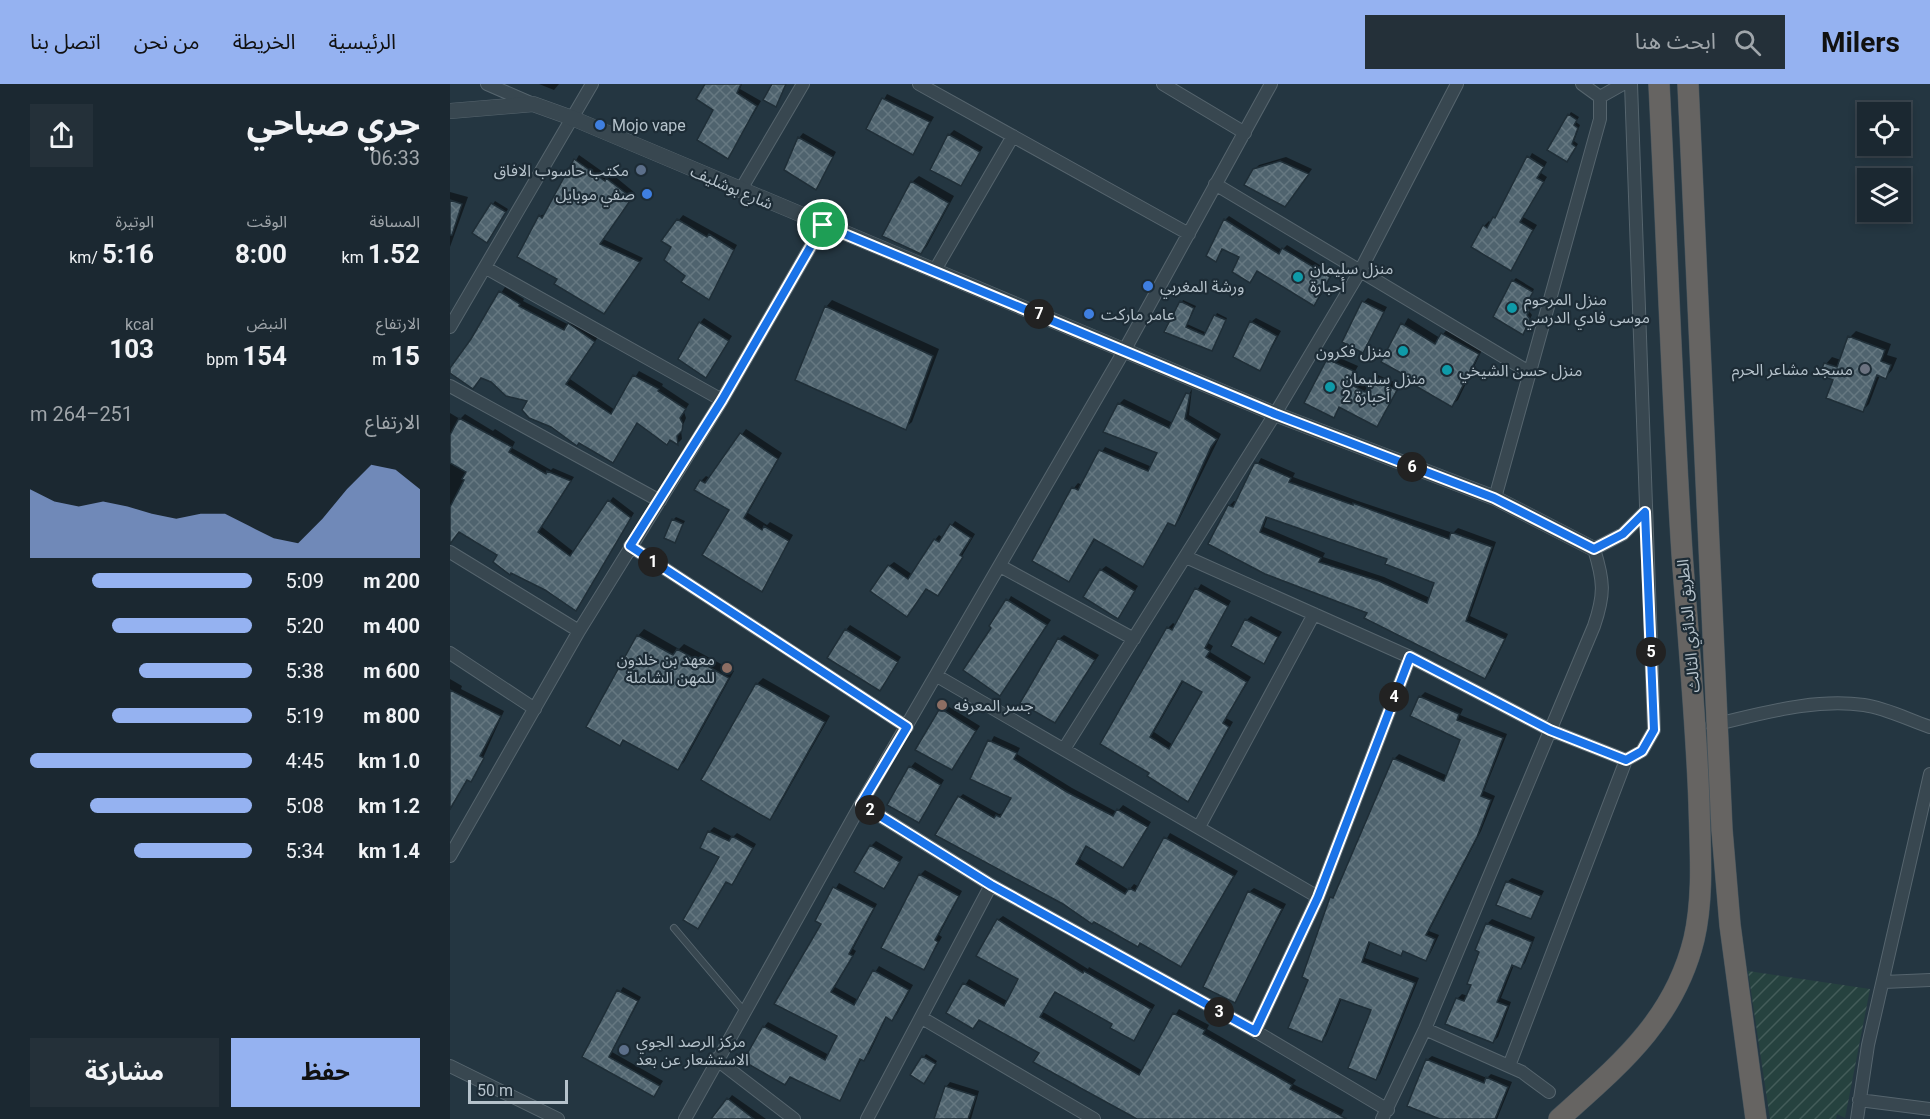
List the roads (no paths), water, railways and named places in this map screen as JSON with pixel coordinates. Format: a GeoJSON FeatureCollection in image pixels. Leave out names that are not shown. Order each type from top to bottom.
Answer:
{"type":"FeatureCollection","features":[{"type":"Feature","properties":{"kind":"highway","name":"الطريق الدائري الثالث"},"geometry":{"type":"LineString","coordinates":[[1559,1119],[1615,1068],[1649,1033],[1674,992],[1693,940],[1701,889],[1696,728],[1682,552],[1659,84]]}},
{"type":"Feature","properties":{"kind":"highway","name":"الطريق الدائري الثالث"},"geometry":{"type":"LineString","coordinates":[[1688,84],[1722,830],[1730,925],[1756,1119]]}},
{"type":"Feature","properties":{"kind":"street"},"geometry":{"type":"LineString","coordinates":[[488,84],[533,104]]}},
{"type":"Feature","properties":{"kind":"street"},"geometry":{"type":"LineString","coordinates":[[450,327],[592,84]]}},
{"type":"Feature","properties":{"kind":"street"},"geometry":{"type":"LineString","coordinates":[[740,191],[803,84]]}},
{"type":"Feature","properties":{"kind":"street"},"geometry":{"type":"LineString","coordinates":[[919,84],[1189,234]]}},
{"type":"Feature","properties":{"kind":"street"},"geometry":{"type":"LineString","coordinates":[[1163,84],[1245,133]]}},
{"type":"Feature","properties":{"kind":"street"},"geometry":{"type":"LineString","coordinates":[[685,1119],[716,1059],[861,804],[1124,351],[1270,84]]}},
{"type":"Feature","properties":{"kind":"street"},"geometry":{"type":"LineString","coordinates":[[1064,748],[1275,414],[1359,273],[1457,84]]}},
{"type":"Feature","properties":{"kind":"street"},"geometry":{"type":"LineString","coordinates":[[1582,84],[1600,96]]}},
{"type":"Feature","properties":{"kind":"street"},"geometry":{"type":"LineString","coordinates":[[1600,96],[1623,84]]}},
{"type":"Feature","properties":{"kind":"street"},"geometry":{"type":"LineString","coordinates":[[1509,1066],[1626,760],[1642,751],[1654,730],[1631,84]]}},
{"type":"Feature","properties":{"kind":"street"},"geometry":{"type":"LineString","coordinates":[[1494,498],[1600,119],[1600,96]]}},
{"type":"Feature","properties":{"kind":"street"},"geometry":{"type":"LineString","coordinates":[[450,111],[533,104]]}},
{"type":"Feature","properties":{"kind":"street","name":"شارع بوشليف"},"geometry":{"type":"LineString","coordinates":[[533,104],[572,118],[740,191],[935,270],[1275,414],[1494,498],[1594,549]]}},
{"type":"Feature","properties":{"kind":"street"},"geometry":{"type":"LineString","coordinates":[[935,270],[1013,136]]}},
{"type":"Feature","properties":{"kind":"street"},"geometry":{"type":"LineString","coordinates":[[1215,184],[1359,273],[1529,372]]}},
{"type":"Feature","properties":{"kind":"street"},"geometry":{"type":"LineString","coordinates":[[450,856],[579,631],[722,400],[823,225]]}},
{"type":"Feature","properties":{"kind":"street"},"geometry":{"type":"LineString","coordinates":[[486,268],[722,400]]}},
{"type":"Feature","properties":{"kind":"street"},"geometry":{"type":"LineString","coordinates":[[450,386],[660,501]]}},
{"type":"Feature","properties":{"kind":"street"},"geometry":{"type":"LineString","coordinates":[[861,804],[991,885],[1255,1031],[1385,1115],[1425,1029],[1604,599],[1603,578],[1594,549],[1623,534],[1645,512]]}},
{"type":"Feature","properties":{"kind":"street"},"geometry":{"type":"LineString","coordinates":[[630,546],[907,727]]}},
{"type":"Feature","properties":{"kind":"street"},"geometry":{"type":"LineString","coordinates":[[450,552],[579,631]]}},
{"type":"Feature","properties":{"kind":"street"},"geometry":{"type":"LineString","coordinates":[[1186,557],[1410,657],[1550,730],[1626,760]]}},
{"type":"Feature","properties":{"kind":"street"},"geometry":{"type":"LineString","coordinates":[[1000,566],[1134,639]]}},
{"type":"Feature","properties":{"kind":"street"},"geometry":{"type":"LineString","coordinates":[[1200,827],[1314,614]]}},
{"type":"Feature","properties":{"kind":"street"},"geometry":{"type":"LineString","coordinates":[[450,653],[535,709]]}},
{"type":"Feature","properties":{"kind":"street"},"geometry":{"type":"LineString","coordinates":[[1255,1031],[1318,897],[1410,657]]}},
{"type":"Feature","properties":{"kind":"street"},"geometry":{"type":"LineString","coordinates":[[937,676],[1318,897]]}},
{"type":"Feature","properties":{"kind":"street"},"geometry":{"type":"LineString","coordinates":[[1696,728],[1802,705],[1828,704],[1866,705],[1930,727]]}},
{"type":"Feature","properties":{"kind":"street"},"geometry":{"type":"LineString","coordinates":[[1857,1119],[1868,1044],[1930,774]]}},
{"type":"Feature","properties":{"kind":"street"},"geometry":{"type":"LineString","coordinates":[[867,1119],[991,885]]}},
{"type":"Feature","properties":{"kind":"street"},"geometry":{"type":"LineString","coordinates":[[1884,982],[1930,980]]}},
{"type":"Feature","properties":{"kind":"street"},"geometry":{"type":"LineString","coordinates":[[922,1018],[1094,1119]]}},
{"type":"Feature","properties":{"kind":"street"},"geometry":{"type":"LineString","coordinates":[[1425,1029],[1509,1066],[1533,1079],[1549,1092]]}},
{"type":"Feature","properties":{"kind":"street"},"geometry":{"type":"LineString","coordinates":[[716,1059],[794,1119]]}},
{"type":"Feature","properties":{"kind":"street"},"geometry":{"type":"LineString","coordinates":[[450,1066],[558,1119]]}},
{"type":"Feature","properties":{"kind":"street"},"geometry":{"type":"LineString","coordinates":[[1859,1100],[1930,1109]]}},
{"type":"Feature","properties":{"kind":"lane"},"geometry":{"type":"LineString","coordinates":[[674,928],[744,1011]]}},
{"type":"Feature","properties":{"kind":"place","name":"Mojo vape"},"geometry":{"type":"Point","coordinates":[600,125]}},
{"type":"Feature","properties":{"kind":"place","name":"مكتب حاسوب الافاق"},"geometry":{"type":"Point","coordinates":[641,170]}},
{"type":"Feature","properties":{"kind":"place","name":"صفي موبايل"},"geometry":{"type":"Point","coordinates":[647,194]}},
{"type":"Feature","properties":{"kind":"place","name":"منزل سليمان أحبارة"},"geometry":{"type":"Point","coordinates":[1298,277]}},
{"type":"Feature","properties":{"kind":"place","name":"ورشة المغربي"},"geometry":{"type":"Point","coordinates":[1148,286]}},
{"type":"Feature","properties":{"kind":"place","name":"منزل المرحوم موسى فادي الدرسي"},"geometry":{"type":"Point","coordinates":[1512,308]}},
{"type":"Feature","properties":{"kind":"place","name":"عامر ماركت"},"geometry":{"type":"Point","coordinates":[1089,314]}},
{"type":"Feature","properties":{"kind":"place","name":"منزل فكرون"},"geometry":{"type":"Point","coordinates":[1403,351]}},
{"type":"Feature","properties":{"kind":"place","name":"مسجد مشاعر الحرم"},"geometry":{"type":"Point","coordinates":[1865,369]}},
{"type":"Feature","properties":{"kind":"place","name":"منزل حسن الشيخي"},"geometry":{"type":"Point","coordinates":[1447,370]}},
{"type":"Feature","properties":{"kind":"place","name":"منزل سليمان أحبارة 2"},"geometry":{"type":"Point","coordinates":[1330,387]}},
{"type":"Feature","properties":{"kind":"place","name":"معهد بن خلدون للمهن الشاملة"},"geometry":{"type":"Point","coordinates":[727,668]}},
{"type":"Feature","properties":{"kind":"place","name":"جسر المعرفه"},"geometry":{"type":"Point","coordinates":[942,705]}},
{"type":"Feature","properties":{"kind":"place","name":"مركز الرصد الجوي الاستشعار عن بعد"},"geometry":{"type":"Point","coordinates":[624,1050]}}]}
